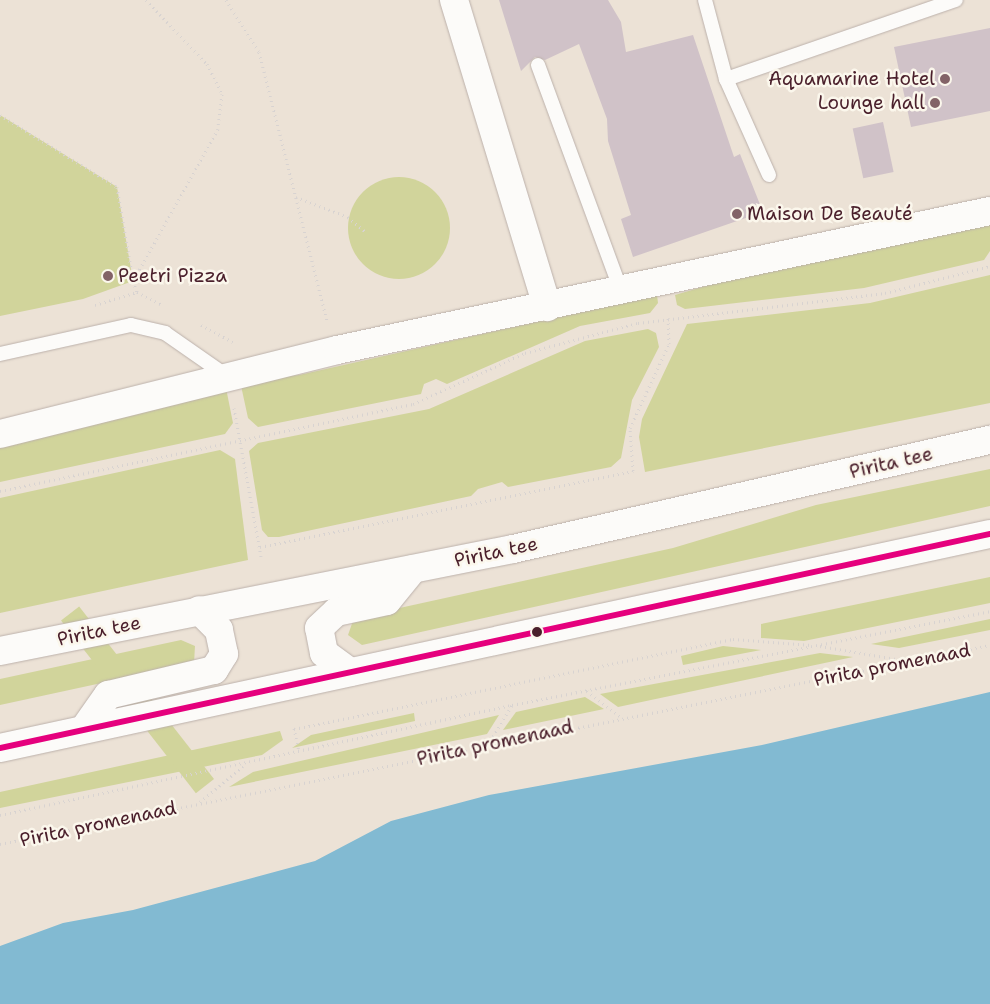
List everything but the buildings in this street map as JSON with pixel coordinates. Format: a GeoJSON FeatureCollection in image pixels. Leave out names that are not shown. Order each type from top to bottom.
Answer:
{"type":"FeatureCollection","features":[{"type":"Feature","properties":{"kind":"main road"},"geometry":{"type":"LineString","coordinates":[[454,0],[547,307]]}},
{"type":"Feature","properties":{"kind":"main road"},"geometry":{"type":"LineString","coordinates":[[0,434],[337,350],[547,307],[658,278],[990,211]]}},
{"type":"Feature","properties":{"kind":"main road","name":"Pirita tee"},"geometry":{"type":"LineString","coordinates":[[0,651],[413,569],[990,440]]}},
{"type":"Feature","properties":{"kind":"main road"},"geometry":{"type":"LineString","coordinates":[[0,748],[990,534]]}},
{"type":"Feature","properties":{"kind":"main road"},"geometry":{"type":"LineString","coordinates":[[350,672],[324,653],[319,628],[336,612],[387,601],[413,569]]}},
{"type":"Feature","properties":{"kind":"main road"},"geometry":{"type":"LineString","coordinates":[[84,729],[108,696],[214,670],[224,654],[218,630],[199,610]]}},
{"type":"Feature","properties":{"kind":"lane"},"geometry":{"type":"LineString","coordinates":[[705,0],[726,79],[769,175]]}},
{"type":"Feature","properties":{"kind":"lane"},"geometry":{"type":"LineString","coordinates":[[726,79],[956,0]]}},
{"type":"Feature","properties":{"kind":"lane"},"geometry":{"type":"LineString","coordinates":[[538,65],[620,288]]}},
{"type":"Feature","properties":{"kind":"lane"},"geometry":{"type":"LineString","coordinates":[[0,354],[131,325],[165,333],[228,378]]}},
{"type":"Feature","properties":{"kind":"path"},"geometry":{"type":"LineString","coordinates":[[133,281],[223,114],[222,94],[207,64],[146,0]]}},
{"type":"Feature","properties":{"kind":"path"},"geometry":{"type":"LineString","coordinates":[[226,0],[259,52],[337,350]]}},
{"type":"Feature","properties":{"kind":"path"},"geometry":{"type":"LineString","coordinates":[[0,115],[117,187],[133,281],[137,292],[170,309]]}},
{"type":"Feature","properties":{"kind":"path"},"geometry":{"type":"LineString","coordinates":[[296,197],[348,217],[366,232]]}},
{"type":"Feature","properties":{"kind":"path"},"geometry":{"type":"LineString","coordinates":[[0,491],[413,404],[542,348],[668,318],[885,293],[990,266]]}},
{"type":"Feature","properties":{"kind":"path"},"geometry":{"type":"LineString","coordinates":[[260,547],[633,471],[630,428],[669,344],[668,318],[658,278]]}},
{"type":"Feature","properties":{"kind":"path"},"geometry":{"type":"LineString","coordinates":[[195,322],[236,344],[228,378],[262,557]]}},
{"type":"Feature","properties":{"kind":"path"},"geometry":{"type":"LineString","coordinates":[[0,815],[244,765],[299,751],[512,705],[990,611]]}},
{"type":"Feature","properties":{"kind":"path"},"geometry":{"type":"LineString","coordinates":[[299,751],[294,728],[733,638],[818,645],[911,662]]}},
{"type":"Feature","properties":{"kind":"path","name":"Pirita promenaad"},"geometry":{"type":"LineString","coordinates":[[0,844],[621,717],[911,662],[990,645]]}},
{"type":"Feature","properties":{"kind":"path"},"geometry":{"type":"LineString","coordinates":[[586,690],[621,717]]}},
{"type":"Feature","properties":{"kind":"path"},"geometry":{"type":"LineString","coordinates":[[488,745],[512,705]]}},
{"type":"Feature","properties":{"kind":"path"},"geometry":{"type":"LineString","coordinates":[[198,803],[244,765]]}},
{"type":"Feature","properties":{"kind":"green space"},"geometry":{"type":"Polygon","coordinates":[[[0,115],[117,187],[133,281],[83,299],[0,316],[0,115]]]}},
{"type":"Feature","properties":{"kind":"green space"},"geometry":{"type":"Polygon","coordinates":[[[399,177],[409,178],[428,185],[442,199],[449,218],[449,238],[442,257],[428,271],[409,278],[399,279],[389,278],[370,271],[356,257],[349,238],[348,228],[349,218],[356,199],[370,185],[389,178],[399,177]]]}},
{"type":"Feature","properties":{"kind":"green space"},"geometry":{"type":"Polygon","coordinates":[[[990,220],[990,251],[984,260],[864,288],[685,309],[677,305],[675,295],[736,277],[990,220]]]}},
{"type":"Feature","properties":{"kind":"green space"},"geometry":{"type":"Polygon","coordinates":[[[990,275],[990,403],[645,472],[639,437],[642,419],[687,324],[870,303],[990,275]]]}},
{"type":"Feature","properties":{"kind":"green space"},"geometry":{"type":"Polygon","coordinates":[[[657,295],[658,303],[650,313],[580,326],[447,384],[436,379],[424,384],[421,394],[258,427],[248,418],[240,381],[299,375],[657,295]]]}},
{"type":"Feature","properties":{"kind":"green space"},"geometry":{"type":"Polygon","coordinates":[[[648,329],[656,333],[659,347],[632,400],[621,458],[611,467],[508,487],[502,482],[478,489],[471,496],[279,537],[268,537],[262,530],[249,451],[258,443],[429,409],[585,341],[648,329]]]}},
{"type":"Feature","properties":{"kind":"green space"},"geometry":{"type":"Polygon","coordinates":[[[226,388],[233,423],[225,434],[0,482],[0,446],[226,388]]]}},
{"type":"Feature","properties":{"kind":"green space"},"geometry":{"type":"Polygon","coordinates":[[[220,450],[235,459],[248,560],[0,613],[0,498],[220,450]]]}},
{"type":"Feature","properties":{"kind":"green space"},"geometry":{"type":"Polygon","coordinates":[[[990,469],[990,506],[362,645],[348,635],[354,618],[673,548],[816,505],[990,469]]]}},
{"type":"Feature","properties":{"kind":"green space"},"geometry":{"type":"Polygon","coordinates":[[[990,577],[990,603],[804,641],[761,638],[761,624],[990,577]]]}},
{"type":"Feature","properties":{"kind":"green space"},"geometry":{"type":"Polygon","coordinates":[[[79,606],[214,779],[196,793],[61,621],[79,606]]]}},
{"type":"Feature","properties":{"kind":"green space"},"geometry":{"type":"Polygon","coordinates":[[[990,619],[990,630],[899,648],[871,644],[990,619]]]}},
{"type":"Feature","properties":{"kind":"green space"},"geometry":{"type":"Polygon","coordinates":[[[181,640],[195,646],[194,663],[0,705],[0,679],[181,640]]]}},
{"type":"Feature","properties":{"kind":"green space"},"geometry":{"type":"Polygon","coordinates":[[[723,646],[761,650],[683,665],[681,656],[723,646]]]}},
{"type":"Feature","properties":{"kind":"green space"},"geometry":{"type":"Polygon","coordinates":[[[820,653],[853,657],[618,707],[600,694],[820,653]]]}},
{"type":"Feature","properties":{"kind":"green space"},"geometry":{"type":"Polygon","coordinates":[[[585,697],[604,709],[503,730],[516,712],[585,697]]]}},
{"type":"Feature","properties":{"kind":"green space"},"geometry":{"type":"Polygon","coordinates":[[[414,713],[415,721],[292,748],[311,735],[414,713]]]}},
{"type":"Feature","properties":{"kind":"green space"},"geometry":{"type":"Polygon","coordinates":[[[499,715],[487,734],[229,787],[253,772],[499,715]]]}},
{"type":"Feature","properties":{"kind":"green space"},"geometry":{"type":"Polygon","coordinates":[[[280,731],[283,740],[262,755],[0,808],[0,792],[280,731]]]}},
{"type":"Feature","properties":{"kind":"water"},"geometry":{"type":"Polygon","coordinates":[[[990,692],[990,1004],[0,1004],[0,946],[63,923],[133,910],[315,861],[391,821],[489,795],[762,745],[990,692]]]}},
{"type":"Feature","properties":{"kind":"transit line"},"geometry":{"type":"LineString","coordinates":[[0,748],[990,534]]}},
{"type":"Feature","properties":{"kind":"place","name":"Aquamarine Hotel"},"geometry":{"type":"Point","coordinates":[945,79]}},
{"type":"Feature","properties":{"kind":"place","name":"Lounge hall"},"geometry":{"type":"Point","coordinates":[935,103]}},
{"type":"Feature","properties":{"kind":"place","name":"Maison De Beauté"},"geometry":{"type":"Point","coordinates":[737,214]}},
{"type":"Feature","properties":{"kind":"place","name":"Peetri Pizza"},"geometry":{"type":"Point","coordinates":[108,276]}}]}
